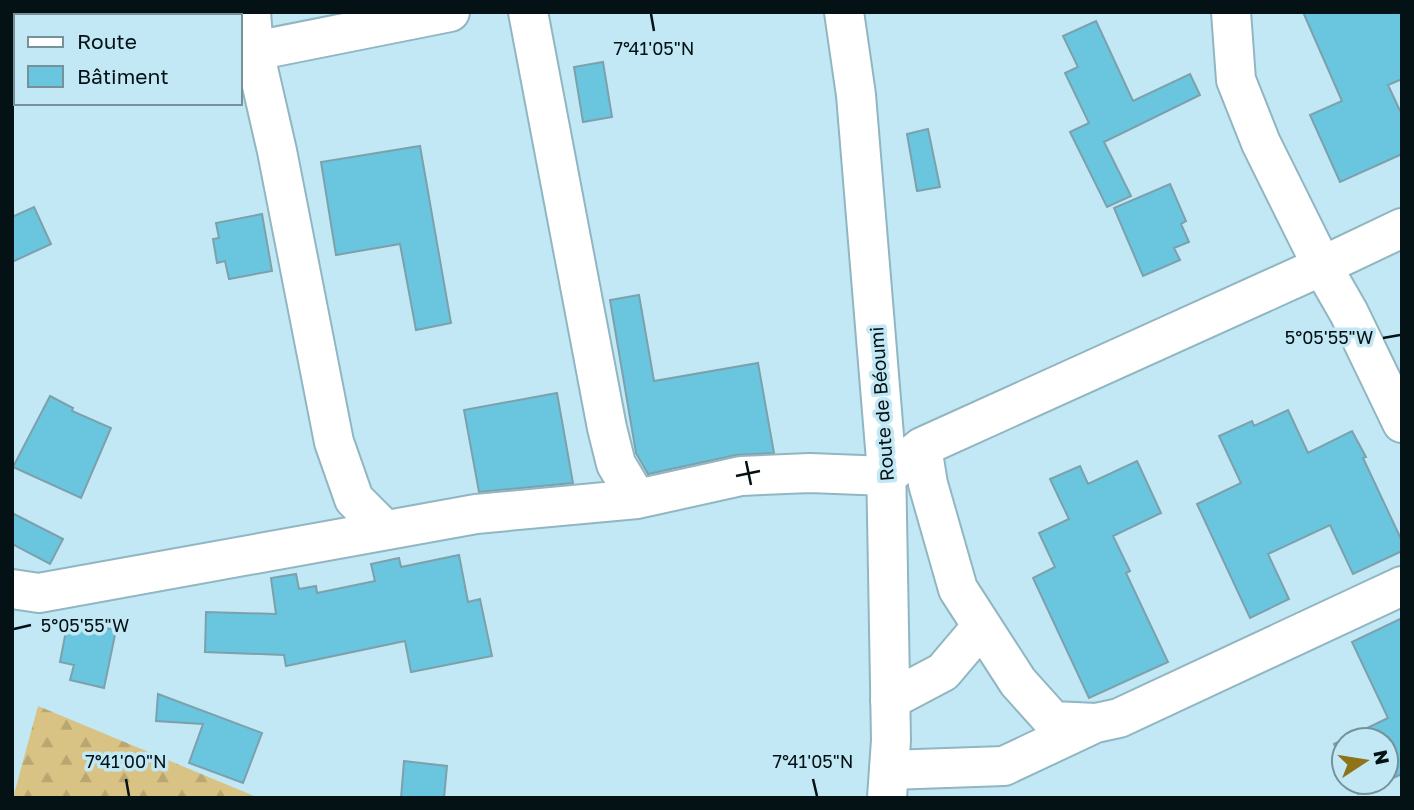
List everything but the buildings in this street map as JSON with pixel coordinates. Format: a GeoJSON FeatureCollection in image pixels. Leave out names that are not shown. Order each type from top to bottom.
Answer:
{"type":"FeatureCollection","features":[{"type":"Feature","properties":{"kind":"street"},"geometry":{"type":"LineString","coordinates":[[251,12],[247,50],[277,150],[334,442],[354,499],[385,530]]}},
{"type":"Feature","properties":{"kind":"street"},"geometry":{"type":"LineString","coordinates":[[247,50],[450,12]]}},
{"type":"Feature","properties":{"kind":"street"},"geometry":{"type":"LineString","coordinates":[[528,12],[607,428],[616,464],[637,499]]}},
{"type":"Feature","properties":{"kind":"street","name":"Route de Béoumi"},"geometry":{"type":"LineString","coordinates":[[844,12],[856,95],[887,476],[890,700],[888,784]]}},
{"type":"Feature","properties":{"kind":"street"},"geometry":{"type":"LineString","coordinates":[[1231,12],[1236,80],[1261,143],[1322,266],[1349,313],[1402,423]]}},
{"type":"Feature","properties":{"kind":"street"},"geometry":{"type":"LineString","coordinates":[[12,589],[40,593],[477,514],[637,499],[741,476],[810,473],[887,476],[922,447],[1402,228]]}},
{"type":"Feature","properties":{"kind":"street"},"geometry":{"type":"LineString","coordinates":[[922,447],[928,484],[958,589],[1018,681],[1053,721],[1096,723]]}},
{"type":"Feature","properties":{"kind":"street"},"geometry":{"type":"LineString","coordinates":[[888,784],[1004,766],[1096,723],[1119,718],[1162,699],[1402,586]]}},
{"type":"Feature","properties":{"kind":"street"},"geometry":{"type":"LineString","coordinates":[[890,700],[943,672],[982,626]]}},
{"type":"Feature","properties":{"kind":"green space"},"geometry":{"type":"Polygon","coordinates":[[[38,706],[259,798],[13,798],[38,706]]]}}]}
